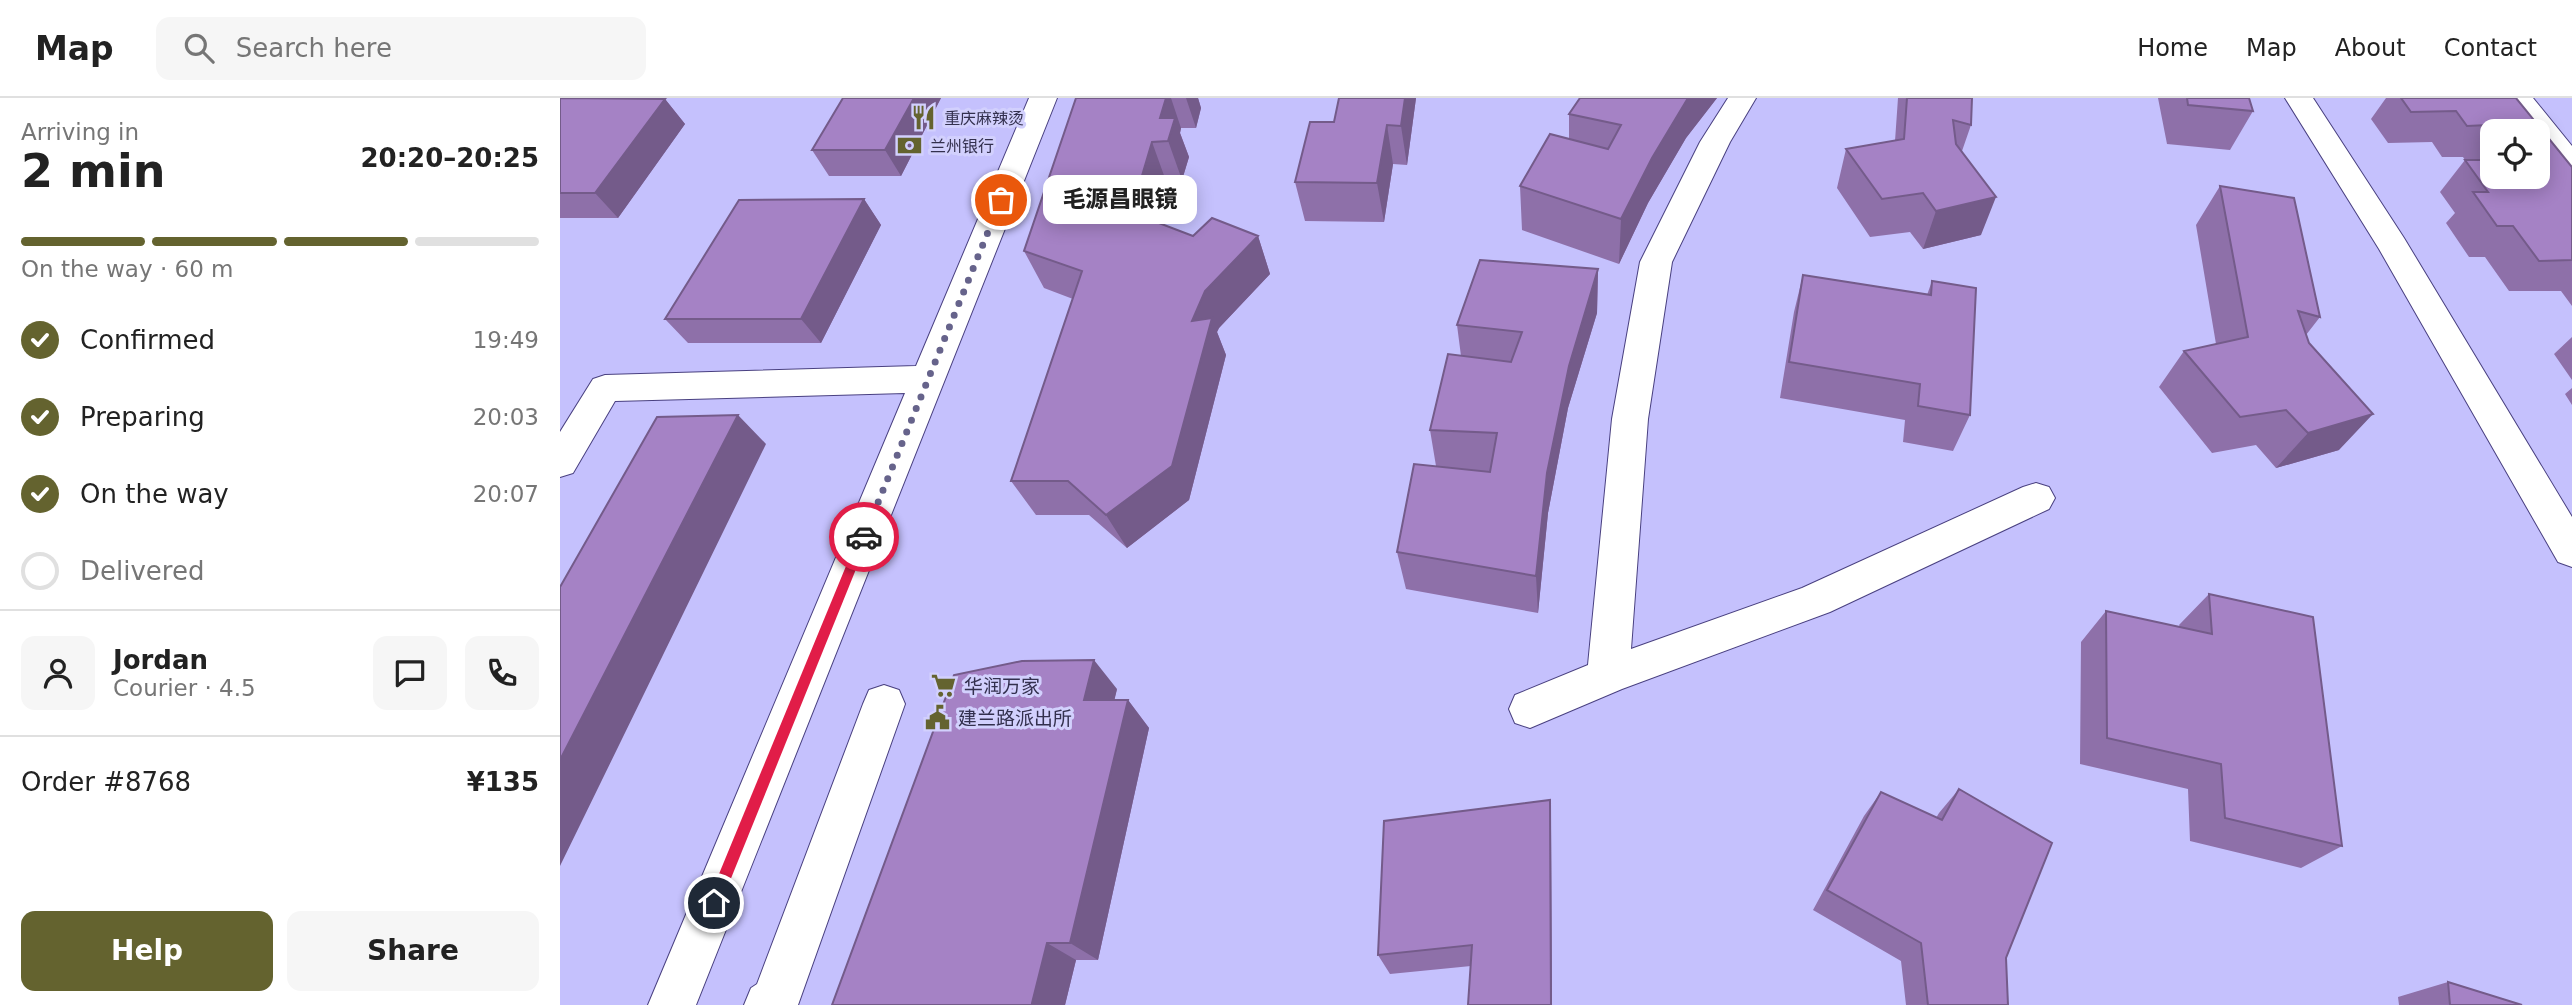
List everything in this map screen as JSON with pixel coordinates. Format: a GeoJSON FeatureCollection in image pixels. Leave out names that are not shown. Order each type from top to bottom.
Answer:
{"type":"FeatureCollection","features":[{"type":"Feature","properties":{"kind":"street"},"geometry":{"type":"LineString","coordinates":[[672,1005],[1043,98]]}},
{"type":"Feature","properties":{"kind":"street"},"geometry":{"type":"LineString","coordinates":[[1608,676],[1630,419],[1656,262],[1715,142],[1742,98]]}},
{"type":"Feature","properties":{"kind":"street"},"geometry":{"type":"LineString","coordinates":[[2299,98],[2393,246],[2572,551]]}},
{"type":"Feature","properties":{"kind":"street"},"geometry":{"type":"LineString","coordinates":[[2518,98],[2572,165]]}},
{"type":"Feature","properties":{"kind":"street"},"geometry":{"type":"LineString","coordinates":[[560,463],[605,388],[928,379]]}},
{"type":"Feature","properties":{"kind":"street"},"geometry":{"type":"LineString","coordinates":[[1530,709],[1608,676],[1816,600],[2036,498]]}},
{"type":"Feature","properties":{"kind":"street"},"geometry":{"type":"LineString","coordinates":[[768,1005],[775,1001],[884,704]]}},
{"type":"Feature","properties":{"kind":"building"},"geometry":{"type":"Polygon","coordinates":[[[560,98],[665,99],[595,193],[560,193],[560,98]]]}},
{"type":"Feature","properties":{"kind":"building"},"geometry":{"type":"Polygon","coordinates":[[[843,98],[914,98],[885,150],[812,150],[843,98]]]}},
{"type":"Feature","properties":{"kind":"building"},"geometry":{"type":"Polygon","coordinates":[[[1076,98],[1166,98],[1160,118],[1175,118],[1168,141],[1152,142],[1136,196],[1122,209],[1193,236],[1212,218],[1258,236],[1205,291],[1192,321],[1212,318],[1172,466],[1106,515],[1068,481],[1011,481],[1082,271],[1024,251],[1076,98]]]}},
{"type":"Feature","properties":{"kind":"building"},"geometry":{"type":"Polygon","coordinates":[[[1339,98],[1405,98],[1401,126],[1387,125],[1377,183],[1295,182],[1310,122],[1334,122],[1339,98]]]}},
{"type":"Feature","properties":{"kind":"building"},"geometry":{"type":"Polygon","coordinates":[[[1580,98],[1688,98],[1652,158],[1621,219],[1520,186],[1550,134],[1608,149],[1621,125],[1569,114],[1580,98]]]}},
{"type":"Feature","properties":{"kind":"building"},"geometry":{"type":"Polygon","coordinates":[[[1907,98],[1972,98],[1971,125],[1953,120],[1956,144],[1996,197],[1936,211],[1923,193],[1882,199],[1846,149],[1904,139],[1907,98]]]}},
{"type":"Feature","properties":{"kind":"building"},"geometry":{"type":"Polygon","coordinates":[[[2187,98],[2249,98],[2253,111],[2188,105],[2187,98]]]}},
{"type":"Feature","properties":{"kind":"building"},"geometry":{"type":"Polygon","coordinates":[[[2401,98],[2516,98],[2533,119],[2480,119],[2480,125],[2467,126],[2456,111],[2411,112],[2401,98]]]}},
{"type":"Feature","properties":{"kind":"building"},"geometry":{"type":"Polygon","coordinates":[[[2550,140],[2572,167],[2572,260],[2539,261],[2513,226],[2497,226],[2473,192],[2488,192],[2486,189],[2550,189],[2550,140]]]}},
{"type":"Feature","properties":{"kind":"building"},"geometry":{"type":"Polygon","coordinates":[[[2465,160],[2480,160],[2480,181],[2465,160]]]}},
{"type":"Feature","properties":{"kind":"building"},"geometry":{"type":"Polygon","coordinates":[[[2220,186],[2294,198],[2320,317],[2298,311],[2309,343],[2373,414],[2308,433],[2286,410],[2240,417],[2184,351],[2248,337],[2220,186]]]}},
{"type":"Feature","properties":{"kind":"building"},"geometry":{"type":"Polygon","coordinates":[[[864,199],[801,319],[665,319],[739,200],[864,199]]]}},
{"type":"Feature","properties":{"kind":"building"},"geometry":{"type":"Polygon","coordinates":[[[1480,260],[1598,269],[1569,366],[1547,473],[1536,576],[1397,552],[1414,464],[1490,472],[1497,433],[1430,430],[1448,354],[1511,362],[1522,332],[1457,325],[1480,260]]]}},
{"type":"Feature","properties":{"kind":"building"},"geometry":{"type":"Polygon","coordinates":[[[1803,275],[1931,295],[1932,281],[1976,288],[1970,415],[1918,406],[1920,384],[1789,362],[1803,275]]]}},
{"type":"Feature","properties":{"kind":"building"},"geometry":{"type":"Polygon","coordinates":[[[738,415],[560,760],[560,587],[657,417],[738,415]]]}},
{"type":"Feature","properties":{"kind":"building"},"geometry":{"type":"Polygon","coordinates":[[[2209,594],[2313,617],[2342,846],[2225,818],[2221,764],[2107,738],[2106,611],[2212,634],[2209,594]]]}},
{"type":"Feature","properties":{"kind":"building"},"geometry":{"type":"Polygon","coordinates":[[[1094,660],[1084,700],[1128,700],[1070,943],[1047,943],[1032,1005],[832,1005],[954,675],[1022,661],[1094,660]]]}},
{"type":"Feature","properties":{"kind":"building"},"geometry":{"type":"Polygon","coordinates":[[[1959,789],[2052,843],[2006,958],[2008,1005],[1928,1005],[1921,943],[1827,890],[1881,792],[1942,820],[1959,789]]]}},
{"type":"Feature","properties":{"kind":"building"},"geometry":{"type":"Polygon","coordinates":[[[1550,800],[1551,1005],[1468,1005],[1472,945],[1378,955],[1384,821],[1550,800]]]}},
{"type":"Feature","properties":{"kind":"building"},"geometry":{"type":"Polygon","coordinates":[[[2448,982],[2522,1005],[2450,1005],[2448,982]]]}},
{"type":"Feature","properties":{"kind":"way so far"},"geometry":{"type":"LineString","coordinates":[[864,537],[1001,200]]}},
{"type":"Feature","properties":{"kind":"place","name":"重庆麻辣烫"},"geometry":{"type":"Point","coordinates":[924,118]}},
{"type":"Feature","properties":{"kind":"place","name":"兰州银行"},"geometry":{"type":"Point","coordinates":[910,146]}},
{"type":"Feature","properties":{"kind":"place","name":"毛源昌眼镜"},"geometry":{"type":"Point","coordinates":[1001,200]}},
{"type":"Feature","properties":{"kind":"place","name":"华润万家"},"geometry":{"type":"Point","coordinates":[944,686]}},
{"type":"Feature","properties":{"kind":"place","name":"建兰路派出所"},"geometry":{"type":"Point","coordinates":[938,718]}},
{"type":"Feature","properties":{"kind":"route"},"geometry":{"type":"LineString","coordinates":[[714,903],[864,537]]}}]}
